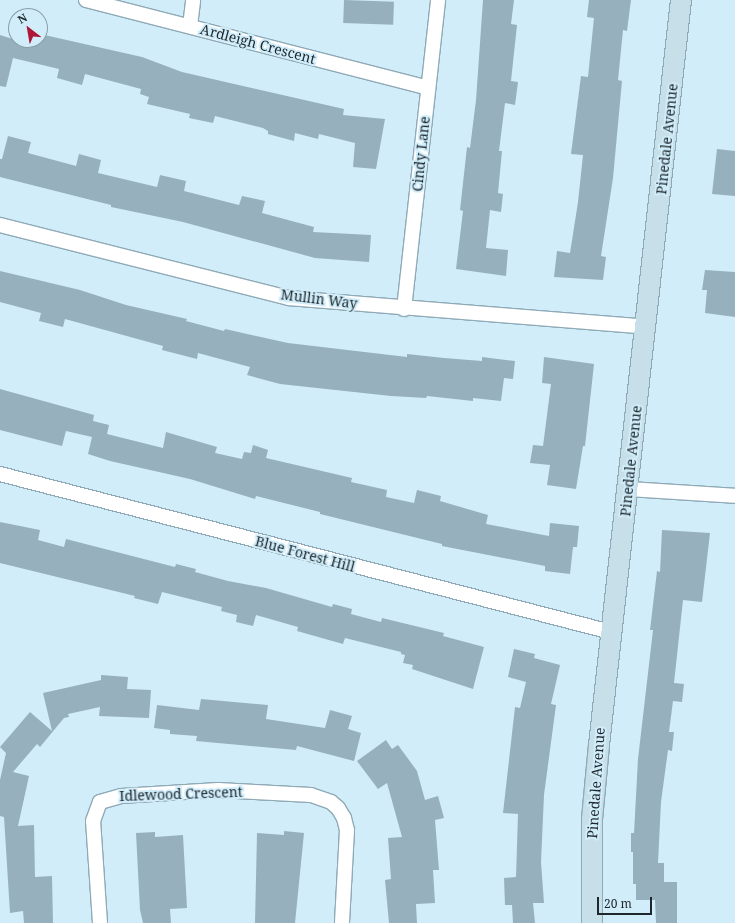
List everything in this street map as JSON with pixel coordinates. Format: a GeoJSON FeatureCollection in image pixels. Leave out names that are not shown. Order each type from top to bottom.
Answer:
{"type":"FeatureCollection","features":[{"type":"Feature","properties":{"kind":"street","name":"Ardleigh Crescent"},"geometry":{"type":"LineString","coordinates":[[86,0],[428,88]]}},
{"type":"Feature","properties":{"kind":"street"},"geometry":{"type":"LineString","coordinates":[[190,26],[193,0]]}},
{"type":"Feature","properties":{"kind":"street","name":"Cindy Lane"},"geometry":{"type":"LineString","coordinates":[[404,309],[438,0]]}},
{"type":"Feature","properties":{"kind":"street","name":"Pinedale Avenue"},"geometry":{"type":"LineString","coordinates":[[592,923],[592,819],[611,632],[646,327],[681,0]]}},
{"type":"Feature","properties":{"kind":"street","name":"Mullin Way"},"geometry":{"type":"LineString","coordinates":[[0,225],[289,298],[404,309],[646,327]]}},
{"type":"Feature","properties":{"kind":"street","name":"Blue Forest Hill"},"geometry":{"type":"LineString","coordinates":[[0,474],[611,632]]}},
{"type":"Feature","properties":{"kind":"street"},"geometry":{"type":"LineString","coordinates":[[628,489],[735,493]]}},
{"type":"Feature","properties":{"kind":"street","name":"Idlewood Crescent"},"geometry":{"type":"LineString","coordinates":[[100,923],[93,821],[100,802],[120,796],[218,790],[311,795],[331,802],[338,808],[344,818],[347,830],[342,923]]}},
{"type":"Feature","properties":{"kind":"building"},"geometry":{"type":"Polygon","coordinates":[[[344,0],[394,2],[393,25],[343,23],[344,0]]]}},
{"type":"Feature","properties":{"kind":"building"},"geometry":{"type":"Polygon","coordinates":[[[483,0],[514,0],[511,24],[517,25],[511,81],[518,82],[515,105],[505,103],[499,151],[502,151],[498,193],[503,194],[501,212],[490,210],[486,248],[508,250],[506,276],[456,269],[463,211],[460,210],[467,147],[470,148],[476,100],[483,0]]]}},
{"type":"Feature","properties":{"kind":"building"},"geometry":{"type":"Polygon","coordinates":[[[589,0],[631,0],[627,31],[623,30],[618,80],[622,81],[613,178],[601,256],[606,257],[603,280],[554,277],[557,251],[570,253],[578,202],[583,155],[571,154],[581,76],[588,77],[594,18],[587,17],[589,0]]]}},
{"type":"Feature","properties":{"kind":"building"},"geometry":{"type":"Polygon","coordinates":[[[0,35],[8,38],[8,48],[48,48],[48,36],[142,57],[182,72],[344,109],[343,115],[385,119],[376,169],[353,167],[355,143],[319,134],[318,139],[295,133],[294,141],[268,134],[268,131],[263,128],[215,116],[213,123],[189,118],[190,114],[147,104],[149,97],[140,94],[141,89],[85,74],[82,85],[57,78],[59,69],[13,58],[6,87],[0,86],[0,35]]]}},
{"type":"Feature","properties":{"kind":"building"},"geometry":{"type":"Polygon","coordinates":[[[8,136],[31,142],[28,153],[76,166],[79,154],[101,160],[98,173],[157,187],[160,175],[186,181],[184,191],[239,205],[242,196],[265,201],[262,213],[314,227],[313,232],[371,235],[369,262],[315,258],[183,222],[111,207],[111,205],[0,177],[0,159],[2,159],[8,136]]]}},
{"type":"Feature","properties":{"kind":"building"},"geometry":{"type":"Polygon","coordinates":[[[717,149],[735,151],[735,196],[712,194],[717,149]]]}},
{"type":"Feature","properties":{"kind":"building"},"geometry":{"type":"Polygon","coordinates":[[[705,270],[735,272],[735,317],[705,313],[707,290],[702,290],[705,270]]]}},
{"type":"Feature","properties":{"kind":"building"},"geometry":{"type":"Polygon","coordinates":[[[0,271],[80,290],[126,305],[187,319],[186,321],[224,331],[225,329],[288,343],[407,357],[407,354],[482,361],[482,357],[515,361],[513,379],[504,378],[501,401],[473,398],[473,401],[427,396],[426,398],[391,396],[280,384],[247,375],[250,367],[198,353],[197,359],[162,350],[163,346],[65,319],[63,327],[39,321],[41,313],[0,302],[0,271]]]}},
{"type":"Feature","properties":{"kind":"building"},"geometry":{"type":"Polygon","coordinates":[[[544,357],[594,364],[585,446],[583,446],[576,489],[547,485],[550,465],[530,463],[533,445],[543,446],[551,384],[542,383],[544,357]]]}},
{"type":"Feature","properties":{"kind":"building"},"geometry":{"type":"Polygon","coordinates":[[[0,389],[94,415],[93,421],[109,425],[107,434],[163,448],[166,432],[217,447],[215,453],[242,459],[244,452],[251,453],[253,445],[268,450],[266,458],[352,478],[351,482],[387,490],[386,497],[414,503],[417,490],[441,496],[440,501],[488,515],[486,524],[549,536],[550,523],[579,526],[577,547],[573,547],[570,574],[545,571],[545,566],[442,546],[442,544],[320,514],[320,512],[256,496],[255,499],[190,479],[110,461],[88,454],[92,437],[66,431],[62,446],[0,430],[0,389]]]}},
{"type":"Feature","properties":{"kind":"building"},"geometry":{"type":"Polygon","coordinates":[[[0,522],[40,530],[38,540],[64,547],[66,539],[175,567],[176,564],[196,569],[195,572],[228,581],[266,588],[332,607],[333,604],[352,609],[351,614],[381,622],[382,618],[444,633],[443,636],[484,647],[473,689],[412,669],[413,665],[403,663],[405,655],[401,654],[401,652],[345,638],[343,644],[297,631],[298,627],[256,615],[253,626],[236,622],[237,615],[221,611],[222,607],[162,592],[158,604],[134,598],[135,596],[0,563],[0,522]]]}},
{"type":"Feature","properties":{"kind":"building"},"geometry":{"type":"Polygon","coordinates":[[[662,530],[710,533],[702,602],[683,600],[674,683],[684,684],[682,702],[673,701],[669,732],[674,732],[672,751],[668,750],[661,802],[658,863],[664,863],[664,882],[677,882],[677,923],[656,923],[655,900],[636,900],[636,884],[633,884],[633,852],[631,852],[631,833],[634,833],[638,759],[653,630],[650,630],[657,571],[660,572],[662,530]]]}},
{"type":"Feature","properties":{"kind":"building"},"geometry":{"type":"Polygon","coordinates":[[[514,649],[535,654],[534,658],[560,665],[551,704],[556,705],[544,795],[541,862],[544,903],[533,903],[535,923],[513,923],[512,905],[505,905],[504,878],[516,877],[518,814],[503,813],[515,707],[520,708],[526,682],[508,677],[514,649]]]}},
{"type":"Feature","properties":{"kind":"building"},"geometry":{"type":"Polygon","coordinates":[[[101,675],[128,677],[127,689],[151,690],[149,718],[99,716],[100,707],[68,714],[69,717],[64,718],[40,747],[37,744],[13,772],[29,776],[18,826],[34,825],[35,877],[52,876],[53,923],[24,923],[23,911],[10,913],[4,817],[0,816],[0,780],[6,753],[0,747],[30,712],[52,731],[43,693],[101,680],[101,675]]]}},
{"type":"Feature","properties":{"kind":"building"},"geometry":{"type":"Polygon","coordinates":[[[201,699],[268,705],[266,719],[325,728],[330,710],[352,716],[348,729],[361,733],[354,761],[297,746],[296,750],[196,741],[197,736],[170,734],[170,730],[154,728],[157,705],[199,710],[201,699]]]}},
{"type":"Feature","properties":{"kind":"building"},"geometry":{"type":"Polygon","coordinates":[[[386,740],[392,749],[398,745],[417,771],[425,800],[438,796],[444,818],[435,820],[439,870],[433,870],[435,903],[416,904],[417,923],[389,923],[385,880],[391,879],[388,838],[402,837],[387,783],[378,789],[357,761],[386,740]]]}},
{"type":"Feature","properties":{"kind":"building"},"geometry":{"type":"Polygon","coordinates":[[[284,831],[304,833],[295,923],[255,923],[257,833],[284,835],[284,831]]]}},
{"type":"Feature","properties":{"kind":"building"},"geometry":{"type":"Polygon","coordinates":[[[155,832],[155,837],[183,835],[187,908],[170,909],[171,923],[143,923],[140,910],[136,833],[155,832]]]}}]}
